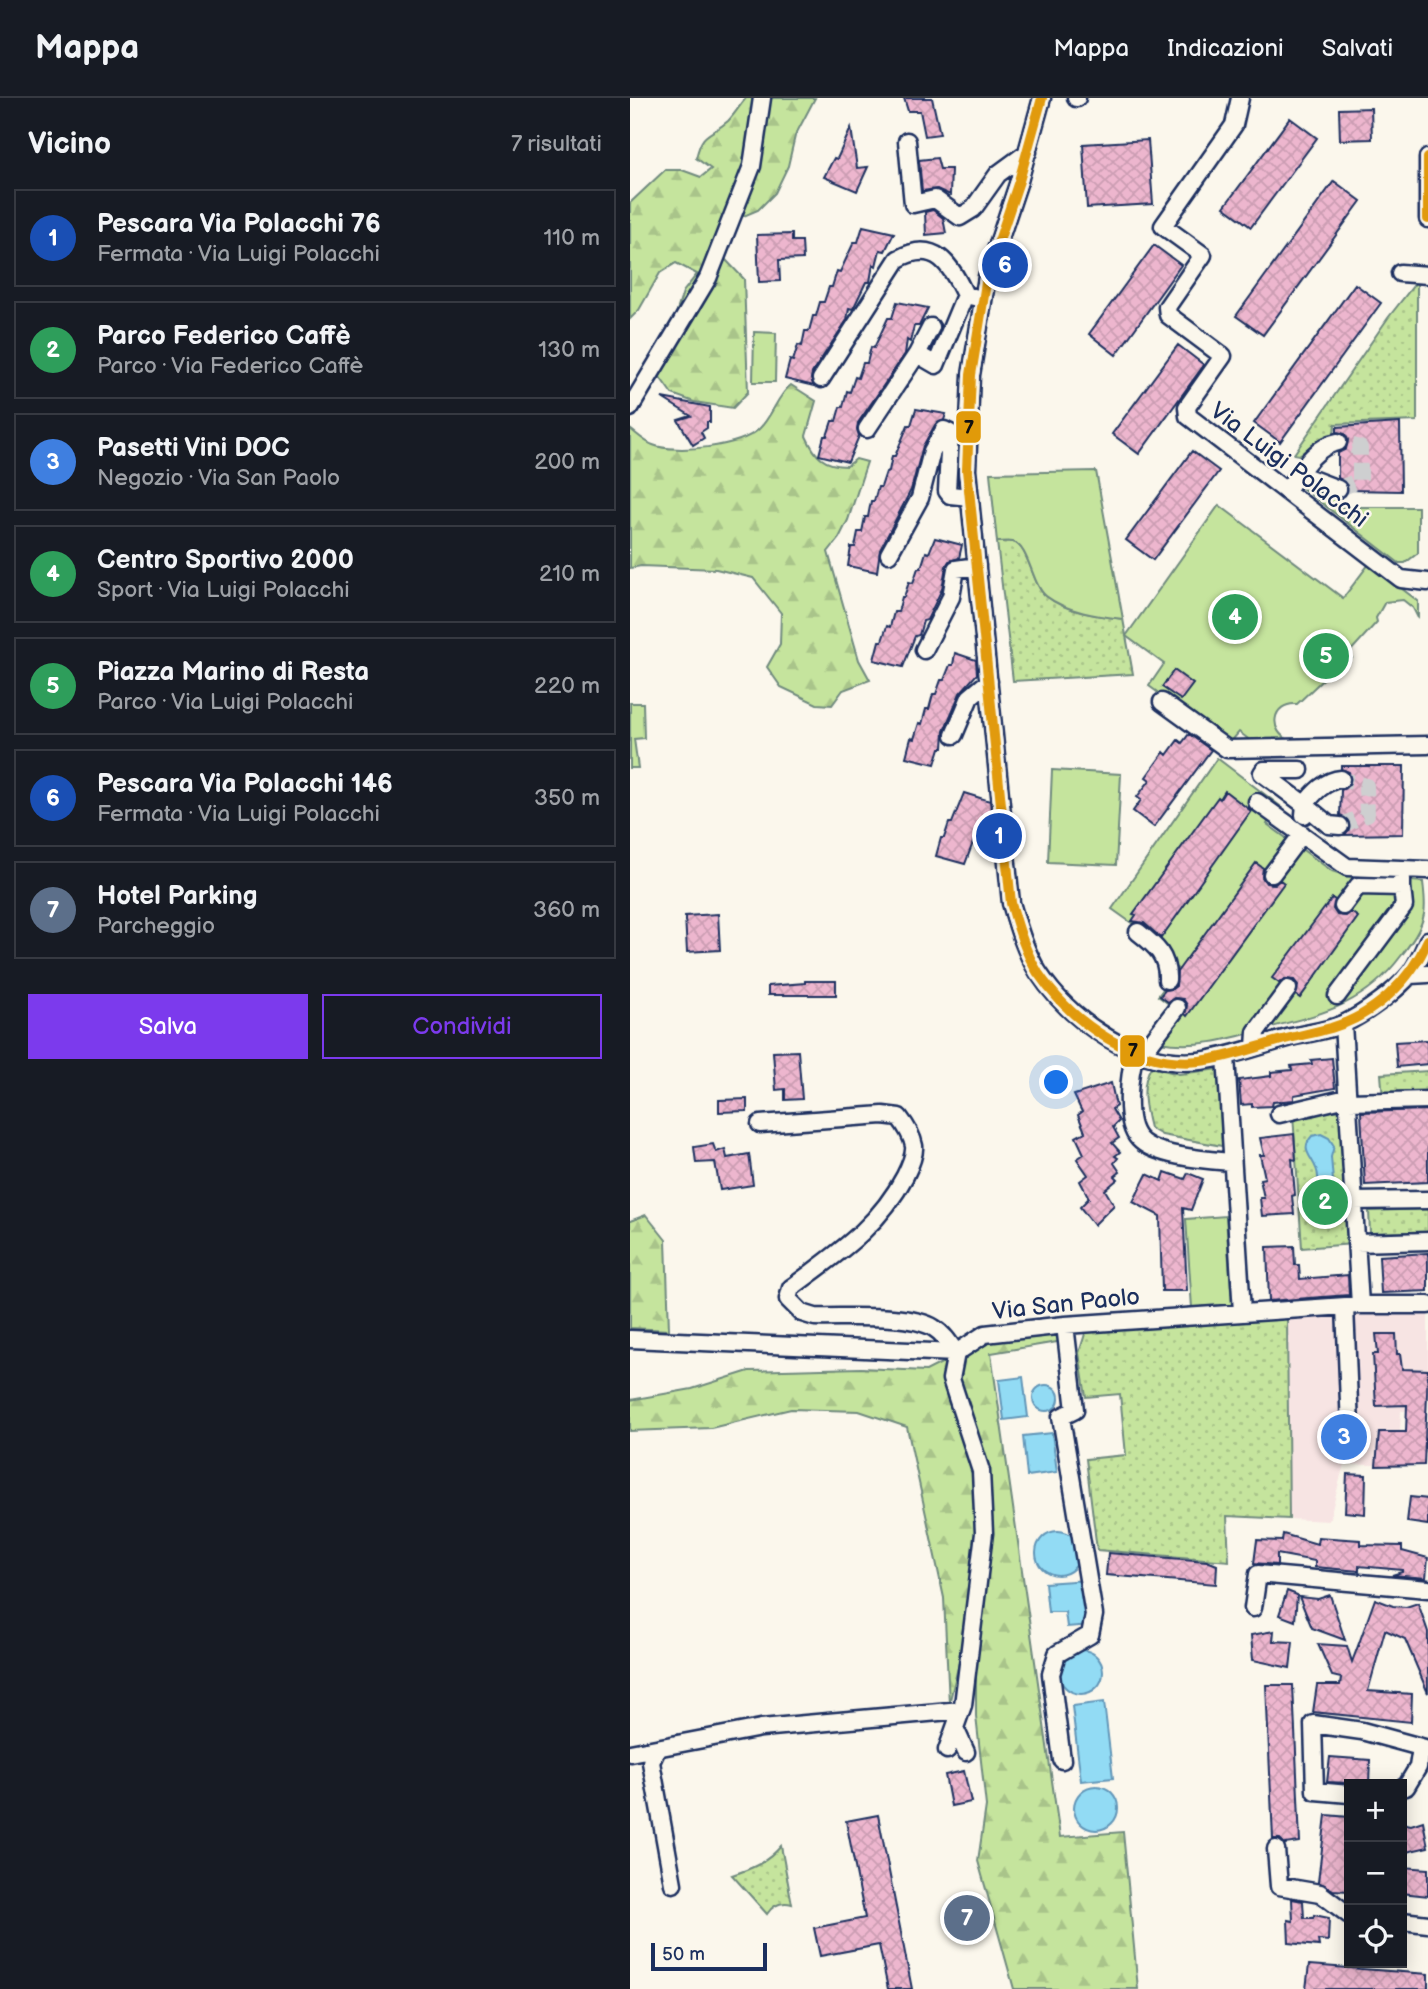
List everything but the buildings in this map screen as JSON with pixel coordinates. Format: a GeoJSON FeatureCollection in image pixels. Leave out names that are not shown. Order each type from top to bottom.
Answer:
{"type":"FeatureCollection","features":[{"type":"Feature","properties":{"kind":"street"},"geometry":{"type":"LineString","coordinates":[[630,408],[708,278],[752,166],[762,98]]}},
{"type":"Feature","properties":{"kind":"street"},"geometry":{"type":"LineString","coordinates":[[1042,98],[1028,152],[987,277],[971,375],[967,470],[1011,903],[1021,938],[1038,972],[1080,1018],[1121,1045],[1167,1061],[1197,1061],[1226,1056],[1343,1024],[1370,1007],[1410,975],[1428,940]]}},
{"type":"Feature","properties":{"kind":"street","name":"Via Luigi Polacchi"},"geometry":{"type":"LineString","coordinates":[[1240,98],[1234,125],[1163,226],[1203,255],[1167,307],[1168,315],[1223,356],[1186,408],[1188,416],[1401,579],[1428,582]]}},
{"type":"Feature","properties":{"kind":"street"},"geometry":{"type":"LineString","coordinates":[[907,141],[913,204],[935,199],[960,217],[973,209],[998,174],[1028,152]]}},
{"type":"Feature","properties":{"kind":"street"},"geometry":{"type":"LineString","coordinates":[[1428,161],[1428,219]]}},
{"type":"Feature","properties":{"kind":"street"},"geometry":{"type":"LineString","coordinates":[[821,379],[898,259],[926,251],[934,254],[954,273],[965,295],[936,365],[917,354]]}},
{"type":"Feature","properties":{"kind":"street"},"geometry":{"type":"LineString","coordinates":[[1400,273],[1428,275]]}},
{"type":"Feature","properties":{"kind":"street"},"geometry":{"type":"LineString","coordinates":[[965,295],[984,298]]}},
{"type":"Feature","properties":{"kind":"street"},"geometry":{"type":"LineString","coordinates":[[867,429],[917,354],[931,327]]}},
{"type":"Feature","properties":{"kind":"street"},"geometry":{"type":"LineString","coordinates":[[889,554],[920,498],[932,451],[944,430],[950,432],[947,491],[950,495],[970,498]]}},
{"type":"Feature","properties":{"kind":"street"},"geometry":{"type":"LineString","coordinates":[[1286,491],[1323,448],[1338,443]]}},
{"type":"Feature","properties":{"kind":"street"},"geometry":{"type":"LineString","coordinates":[[1298,476],[1338,489]]}},
{"type":"Feature","properties":{"kind":"street"},"geometry":{"type":"LineString","coordinates":[[924,650],[951,597],[956,569],[977,566]]}},
{"type":"Feature","properties":{"kind":"street"},"geometry":{"type":"LineString","coordinates":[[954,735],[970,697],[989,681]]}},
{"type":"Feature","properties":{"kind":"street"},"geometry":{"type":"LineString","coordinates":[[1162,702],[1227,749],[1428,745]]}},
{"type":"Feature","properties":{"kind":"street"},"geometry":{"type":"LineString","coordinates":[[1272,874],[1298,831],[1305,814],[1305,805],[1312,795],[1333,780],[1341,779]]}},
{"type":"Feature","properties":{"kind":"street"},"geometry":{"type":"LineString","coordinates":[[1285,791],[1329,825],[1340,826]]}},
{"type":"Feature","properties":{"kind":"street"},"geometry":{"type":"LineString","coordinates":[[1257,802],[1347,867],[1428,870]]}},
{"type":"Feature","properties":{"kind":"street"},"geometry":{"type":"LineString","coordinates":[[1337,996],[1404,906],[1402,869]]}},
{"type":"Feature","properties":{"kind":"street"},"geometry":{"type":"LineString","coordinates":[[1343,906],[1358,886],[1402,887]]}},
{"type":"Feature","properties":{"kind":"street"},"geometry":{"type":"LineString","coordinates":[[1138,932],[1157,947],[1164,957],[1167,980]]}},
{"type":"Feature","properties":{"kind":"street"},"geometry":{"type":"LineString","coordinates":[[1410,975],[1428,974]]}},
{"type":"Feature","properties":{"kind":"street"},"geometry":{"type":"LineString","coordinates":[[1255,1047],[1256,1032],[1289,989]]}},
{"type":"Feature","properties":{"kind":"street"},"geometry":{"type":"LineString","coordinates":[[1177,1008],[1140,1052],[1130,1070],[1132,1127],[1139,1140],[1158,1150],[1209,1161],[1232,1162]]}},
{"type":"Feature","properties":{"kind":"street"},"geometry":{"type":"LineString","coordinates":[[1343,1024],[1356,1243],[1351,1451]]}},
{"type":"Feature","properties":{"kind":"street"},"geometry":{"type":"LineString","coordinates":[[1226,1056],[1242,1312]]}},
{"type":"Feature","properties":{"kind":"street"},"geometry":{"type":"LineString","coordinates":[[1279,1114],[1348,1100],[1428,1100]]}},
{"type":"Feature","properties":{"kind":"street"},"geometry":{"type":"LineString","coordinates":[[760,1124],[884,1115],[899,1117],[908,1129],[914,1147],[908,1170],[893,1200],[864,1232],[791,1287],[788,1300],[803,1313],[815,1317],[913,1321],[933,1327],[956,1353],[951,1379],[981,1471],[984,1533],[961,1710],[947,1750]]}},
{"type":"Feature","properties":{"kind":"street"},"geometry":{"type":"LineString","coordinates":[[1353,1201],[1428,1200]]}},
{"type":"Feature","properties":{"kind":"street"},"geometry":{"type":"LineString","coordinates":[[1356,1243],[1428,1241]]}},
{"type":"Feature","properties":{"kind":"street","name":"Via San Paolo"},"geometry":{"type":"LineString","coordinates":[[956,1353],[985,1334],[1065,1325],[1242,1312],[1428,1305]]}},
{"type":"Feature","properties":{"kind":"street"},"geometry":{"type":"LineString","coordinates":[[1062,1759],[1051,1674],[1057,1654],[1090,1635],[1094,1615],[1061,1417],[1075,1410],[1065,1325]]}},
{"type":"Feature","properties":{"kind":"street"},"geometry":{"type":"LineString","coordinates":[[630,1339],[956,1353]]}},
{"type":"Feature","properties":{"kind":"street"},"geometry":{"type":"LineString","coordinates":[[1253,1608],[1258,1574],[1428,1589]]}},
{"type":"Feature","properties":{"kind":"street"},"geometry":{"type":"LineString","coordinates":[[630,1753],[761,1728],[961,1710]]}},
{"type":"Feature","properties":{"kind":"street"},"geometry":{"type":"LineString","coordinates":[[1344,1794],[1315,1791],[1313,1724],[1362,1731],[1424,1749],[1407,1785]]}},
{"type":"Feature","properties":{"kind":"street"},"geometry":{"type":"LineString","coordinates":[[955,1728],[967,1752]]}},
{"type":"Feature","properties":{"kind":"street"},"geometry":{"type":"LineString","coordinates":[[657,1749],[651,1762],[673,1884]]}},
{"type":"Feature","properties":{"kind":"street"},"geometry":{"type":"LineString","coordinates":[[1276,1849],[1279,1886],[1320,1893],[1344,1911]]}},
{"type":"Feature","properties":{"kind":"street"},"geometry":{"type":"LineString","coordinates":[[1407,1922],[1428,1924]]}},
{"type":"Feature","properties":{"kind":"shaded area"},"geometry":{"type":"Polygon","coordinates":[[[1428,1313],[1428,1410],[1401,1411],[1398,1466],[1344,1464],[1329,1521],[1289,1519],[1287,1318],[1428,1313]]]}},
{"type":"Feature","properties":{"kind":"green space"},"geometry":{"type":"Polygon","coordinates":[[[746,98],[815,98],[795,136],[788,166],[775,193],[758,210],[741,217],[718,235],[713,260],[726,260],[744,279],[748,392],[733,408],[694,402],[672,394],[657,373],[683,292],[697,274],[676,263],[660,273],[639,310],[630,319],[630,203],[665,170],[682,170],[701,177],[711,169],[696,158],[701,142],[728,121],[746,98]]]}},
{"type":"Feature","properties":{"kind":"green space"},"geometry":{"type":"Polygon","coordinates":[[[1417,281],[1417,421],[1335,424],[1334,435],[1320,440],[1299,455],[1294,454],[1388,318],[1417,281]]]}},
{"type":"Feature","properties":{"kind":"green space"},"geometry":{"type":"Polygon","coordinates":[[[754,332],[776,333],[775,382],[753,382],[754,332]]]}},
{"type":"Feature","properties":{"kind":"green space"},"geometry":{"type":"Polygon","coordinates":[[[791,385],[816,401],[806,436],[817,454],[826,462],[839,466],[847,466],[856,459],[867,462],[848,520],[828,552],[859,660],[870,680],[843,690],[832,705],[817,704],[781,687],[767,667],[780,644],[781,613],[753,578],[716,569],[641,566],[630,568],[630,429],[650,444],[663,448],[692,449],[738,440],[759,429],[791,385]]]}},
{"type":"Feature","properties":{"kind":"green space"},"geometry":{"type":"Polygon","coordinates":[[[1096,471],[1123,619],[1083,612],[1054,601],[1041,591],[1027,558],[1018,545],[997,542],[990,473],[1096,471]]]}},
{"type":"Feature","properties":{"kind":"green space"},"geometry":{"type":"Polygon","coordinates":[[[1301,478],[1338,495],[1340,507],[1418,507],[1418,553],[1405,563],[1399,563],[1297,484],[1301,478]]]}},
{"type":"Feature","properties":{"kind":"green space"},"geometry":{"type":"Polygon","coordinates":[[[1219,505],[1343,598],[1369,564],[1418,601],[1418,618],[1413,608],[1403,600],[1385,602],[1376,618],[1377,622],[1348,654],[1352,658],[1336,673],[1333,670],[1297,704],[1289,705],[1278,712],[1278,731],[1291,741],[1258,746],[1239,732],[1229,744],[1149,686],[1164,664],[1126,636],[1219,505]]]}},
{"type":"Feature","properties":{"kind":"green space"},"geometry":{"type":"Polygon","coordinates":[[[997,542],[1018,545],[1027,558],[1041,591],[1054,602],[1083,613],[1123,619],[1133,674],[1013,681],[997,542]]]}},
{"type":"Feature","properties":{"kind":"green space"},"geometry":{"type":"Polygon","coordinates":[[[630,703],[643,703],[644,738],[634,739],[638,768],[630,768],[630,703]]]}},
{"type":"Feature","properties":{"kind":"green space"},"geometry":{"type":"Polygon","coordinates":[[[1217,758],[1280,806],[1267,824],[1332,871],[1344,875],[1423,882],[1424,914],[1415,936],[1387,973],[1340,1006],[1225,1039],[1199,1044],[1159,1042],[1181,1013],[1158,996],[1178,969],[1170,964],[1168,949],[1112,909],[1217,758]]]}},
{"type":"Feature","properties":{"kind":"green space"},"geometry":{"type":"Polygon","coordinates":[[[1052,770],[1121,774],[1116,865],[1048,862],[1052,770]]]}},
{"type":"Feature","properties":{"kind":"green space"},"geometry":{"type":"Polygon","coordinates":[[[1151,1067],[1179,1074],[1219,1069],[1222,1146],[1162,1135],[1150,1128],[1145,1089],[1151,1067]]]}},
{"type":"Feature","properties":{"kind":"green space"},"geometry":{"type":"Polygon","coordinates":[[[1428,1071],[1428,1097],[1383,1099],[1381,1074],[1428,1071]]]}},
{"type":"Feature","properties":{"kind":"green space"},"geometry":{"type":"Polygon","coordinates":[[[1345,1110],[1353,1244],[1302,1248],[1293,1114],[1345,1110]]]}},
{"type":"Feature","properties":{"kind":"green space"},"geometry":{"type":"Polygon","coordinates":[[[1428,1209],[1428,1232],[1370,1233],[1369,1211],[1428,1209]]]}},
{"type":"Feature","properties":{"kind":"green space"},"geometry":{"type":"Polygon","coordinates":[[[646,1215],[666,1240],[669,1330],[630,1328],[630,1221],[646,1215]]]}},
{"type":"Feature","properties":{"kind":"green space"},"geometry":{"type":"Polygon","coordinates":[[[1226,1216],[1232,1306],[1192,1308],[1186,1219],[1226,1216]]]}},
{"type":"Feature","properties":{"kind":"green space"},"geometry":{"type":"Polygon","coordinates":[[[1287,1318],[1289,1519],[1227,1516],[1229,1561],[1097,1550],[1086,1459],[1126,1455],[1120,1394],[1086,1397],[1079,1353],[1085,1334],[1090,1331],[1287,1318]]]}},
{"type":"Feature","properties":{"kind":"green space"},"geometry":{"type":"Polygon","coordinates":[[[1055,1331],[1063,1341],[991,1353],[1060,1837],[1123,1832],[1138,1989],[1014,1989],[978,1861],[986,1806],[976,1716],[976,1644],[963,1647],[949,1704],[944,1598],[907,1427],[859,1411],[791,1409],[711,1428],[630,1431],[630,1400],[692,1389],[749,1371],[861,1368],[926,1371],[975,1346],[1010,1337],[1055,1331]]]}},
{"type":"Feature","properties":{"kind":"green space"},"geometry":{"type":"Polygon","coordinates":[[[781,1846],[792,1904],[778,1905],[767,1914],[732,1875],[759,1864],[781,1846]]]}},
{"type":"Feature","properties":{"kind":"water"},"geometry":{"type":"Polygon","coordinates":[[[1321,1134],[1329,1138],[1334,1146],[1331,1157],[1335,1204],[1339,1211],[1333,1222],[1325,1225],[1315,1221],[1312,1213],[1318,1177],[1307,1152],[1312,1136],[1321,1134]]]}},
{"type":"Feature","properties":{"kind":"water"},"geometry":{"type":"Polygon","coordinates":[[[1023,1377],[1028,1417],[1004,1420],[999,1380],[1023,1377]]]}},
{"type":"Feature","properties":{"kind":"water"},"geometry":{"type":"Polygon","coordinates":[[[1046,1385],[1055,1389],[1059,1398],[1055,1407],[1046,1411],[1037,1407],[1033,1398],[1037,1389],[1046,1385]]]}},
{"type":"Feature","properties":{"kind":"water"},"geometry":{"type":"Polygon","coordinates":[[[1052,1433],[1057,1472],[1027,1476],[1023,1436],[1052,1433]]]}},
{"type":"Feature","properties":{"kind":"water"},"geometry":{"type":"Polygon","coordinates":[[[1058,1531],[1073,1538],[1080,1553],[1073,1568],[1058,1575],[1043,1568],[1036,1553],[1043,1538],[1058,1531]]]}},
{"type":"Feature","properties":{"kind":"water"},"geometry":{"type":"Polygon","coordinates":[[[1087,1580],[1091,1625],[1067,1627],[1065,1612],[1048,1612],[1045,1583],[1087,1580]]]}},
{"type":"Feature","properties":{"kind":"water"},"geometry":{"type":"Polygon","coordinates":[[[1081,1650],[1096,1657],[1103,1672],[1096,1687],[1081,1694],[1066,1687],[1059,1672],[1066,1657],[1081,1650]]]}},
{"type":"Feature","properties":{"kind":"water"},"geometry":{"type":"Polygon","coordinates":[[[1104,1702],[1113,1778],[1081,1781],[1072,1706],[1104,1702]]]}},
{"type":"Feature","properties":{"kind":"water"},"geometry":{"type":"Polygon","coordinates":[[[1096,1786],[1111,1793],[1118,1808],[1111,1823],[1096,1830],[1081,1823],[1074,1808],[1081,1793],[1096,1786]]]}},
{"type":"Feature","properties":{"kind":"tunnel"},"geometry":{"type":"LineString","coordinates":[[1338,442],[1360,448],[1360,480],[1338,489]]}},
{"type":"Feature","properties":{"kind":"tunnel"},"geometry":{"type":"LineString","coordinates":[[1340,826],[1367,814],[1366,786],[1341,779]]}},
{"type":"Feature","properties":{"kind":"transit line","name":"7"},"geometry":{"type":"LineString","coordinates":[[1042,98],[1019,181],[987,277],[971,375],[967,470],[1011,903],[1029,957],[1052,992],[1088,1025],[1108,1039],[1153,1057],[1200,1061],[1331,1028],[1362,1015],[1401,983],[1428,940]]}},
{"type":"Feature","properties":{"kind":"transit line","name":"7"},"geometry":{"type":"LineString","coordinates":[[1428,158],[1428,219]]}},
{"type":"Feature","properties":{"kind":"place","name":"Pescara Via Polacchi 146"},"geometry":{"type":"Point","coordinates":[1005,265]}},
{"type":"Feature","properties":{"kind":"place","name":"Centro Sportivo 2000"},"geometry":{"type":"Point","coordinates":[1235,617]}},
{"type":"Feature","properties":{"kind":"place","name":"Piazza Marino di Resta"},"geometry":{"type":"Point","coordinates":[1326,656]}},
{"type":"Feature","properties":{"kind":"place","name":"Pescara Via Polacchi 76"},"geometry":{"type":"Point","coordinates":[999,836]}},
{"type":"Feature","properties":{"kind":"place","name":"Parco Federico Caffè"},"geometry":{"type":"Point","coordinates":[1325,1202]}},
{"type":"Feature","properties":{"kind":"place","name":"Pasetti Vini DOC"},"geometry":{"type":"Point","coordinates":[1344,1437]}},
{"type":"Feature","properties":{"kind":"place","name":"Hotel Parking"},"geometry":{"type":"Point","coordinates":[967,1918]}}]}
